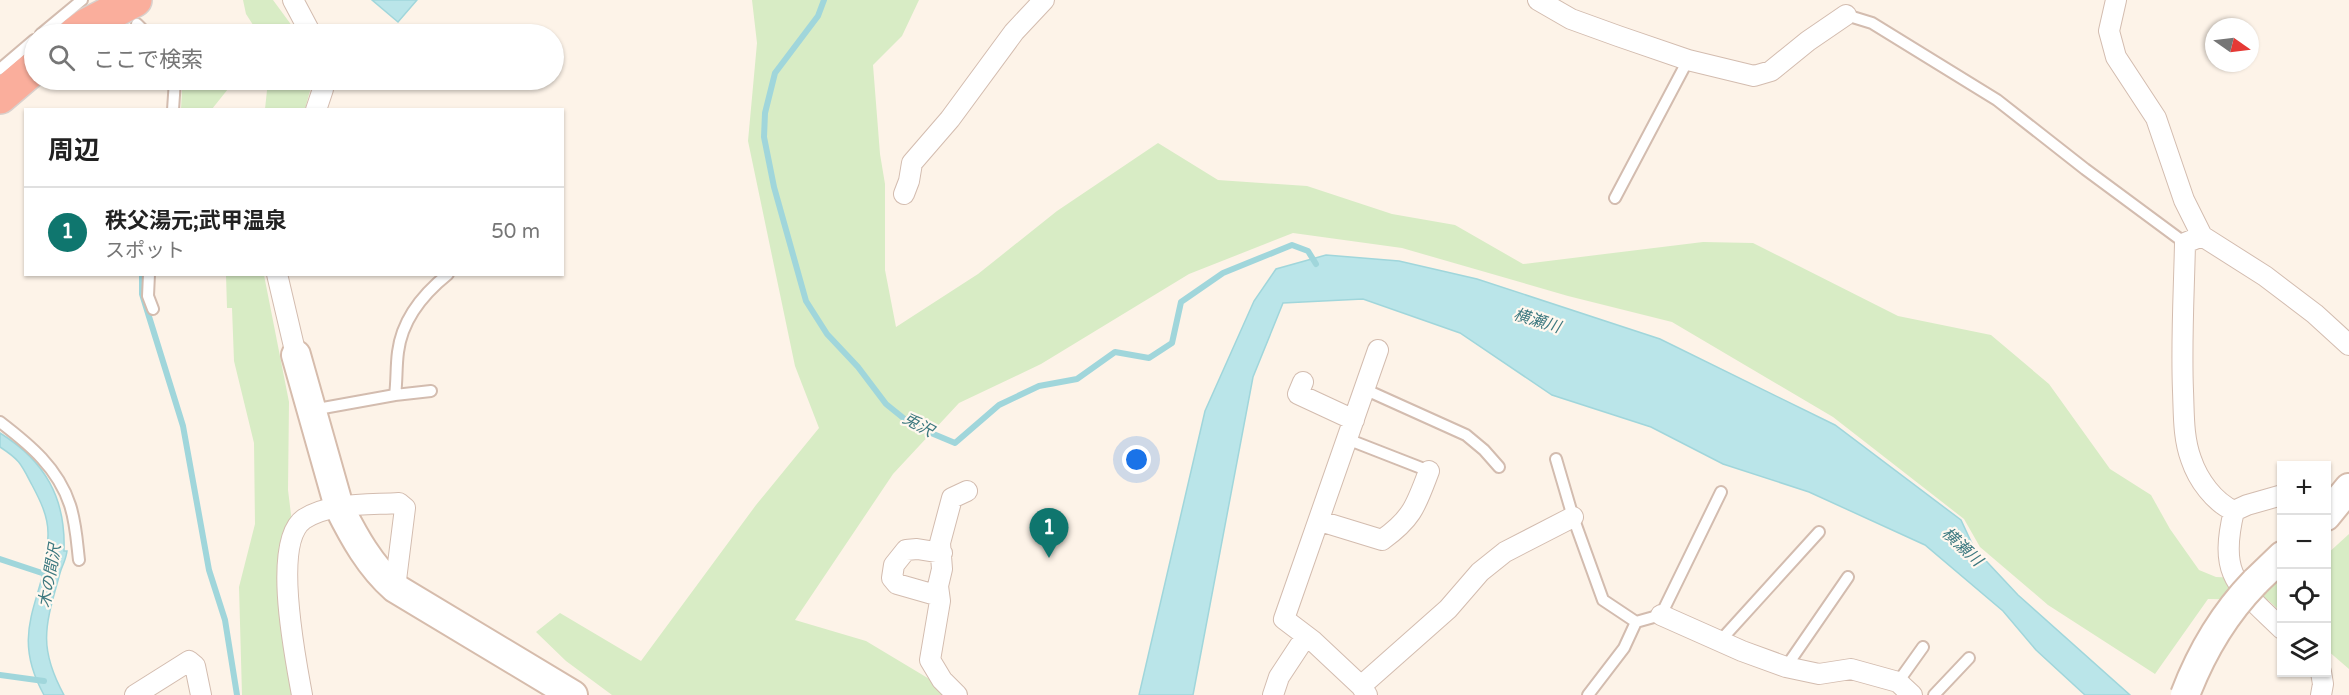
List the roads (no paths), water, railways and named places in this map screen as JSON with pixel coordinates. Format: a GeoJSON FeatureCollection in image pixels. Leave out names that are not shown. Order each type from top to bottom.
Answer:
{"type":"FeatureCollection","features":[{"type":"Feature","properties":{"kind":"highway"},"geometry":{"type":"LineString","coordinates":[[91,24],[136,12]]}},
{"type":"Feature","properties":{"kind":"highway"},"geometry":{"type":"LineString","coordinates":[[0,97],[24,77]]}},
{"type":"Feature","properties":{"kind":"street"},"geometry":{"type":"LineString","coordinates":[[293,0],[306,24]]}},
{"type":"Feature","properties":{"kind":"street"},"geometry":{"type":"LineString","coordinates":[[904,194],[912,163],[950,119],[1014,32],[1044,0]]}},
{"type":"Feature","properties":{"kind":"street"},"geometry":{"type":"LineString","coordinates":[[1538,0],[1571,19],[1688,60],[1754,76],[1771,71],[1808,41],[1846,15]]}},
{"type":"Feature","properties":{"kind":"street"},"geometry":{"type":"LineString","coordinates":[[2116,0],[2109,31],[2116,57],[2156,118],[2184,200],[2194,239],[2182,349],[2185,435],[2191,461],[2202,483],[2217,499],[2235,511]]}},
{"type":"Feature","properties":{"kind":"street"},"geometry":{"type":"LineString","coordinates":[[317,108],[323,90]]}},
{"type":"Feature","properties":{"kind":"street"},"geometry":{"type":"LineString","coordinates":[[2194,239],[2258,271],[2315,314],[2349,345]]}},
{"type":"Feature","properties":{"kind":"street"},"geometry":{"type":"LineString","coordinates":[[277,276],[296,355],[339,507],[379,574],[396,588],[573,695]]}},
{"type":"Feature","properties":{"kind":"street"},"geometry":{"type":"LineString","coordinates":[[1378,350],[1284,619],[1306,636],[1364,691],[1448,609],[1480,572],[1505,552],[1573,517]]}},
{"type":"Feature","properties":{"kind":"street"},"geometry":{"type":"LineString","coordinates":[[1303,382],[1298,394],[1354,420]]}},
{"type":"Feature","properties":{"kind":"street"},"geometry":{"type":"LineString","coordinates":[[1320,521],[1382,540],[1401,527],[1413,513],[1429,471]]}},
{"type":"Feature","properties":{"kind":"street"},"geometry":{"type":"LineString","coordinates":[[957,695],[942,680],[930,660],[939,596],[942,554],[940,543],[952,498],[967,491]]}},
{"type":"Feature","properties":{"kind":"street"},"geometry":{"type":"LineString","coordinates":[[2235,511],[2277,496]]}},
{"type":"Feature","properties":{"kind":"street"},"geometry":{"type":"LineString","coordinates":[[302,695],[288,611],[288,563],[297,527],[304,520],[339,507],[399,503],[405,508],[396,588]]}},
{"type":"Feature","properties":{"kind":"street"},"geometry":{"type":"LineString","coordinates":[[2235,511],[2228,548],[2233,576],[2239,587],[2277,624]]}},
{"type":"Feature","properties":{"kind":"street"},"geometry":{"type":"LineString","coordinates":[[939,596],[897,584],[892,578],[894,566],[906,550],[917,549],[942,554]]}},
{"type":"Feature","properties":{"kind":"street"},"geometry":{"type":"LineString","coordinates":[[2185,695],[2200,659],[2224,620],[2255,582],[2277,561]]}},
{"type":"Feature","properties":{"kind":"street"},"geometry":{"type":"LineString","coordinates":[[1661,615],[1786,667],[1819,675],[1851,669],[1905,689]]}},
{"type":"Feature","properties":{"kind":"street"},"geometry":{"type":"LineString","coordinates":[[1273,695],[1280,677],[1306,636]]}},
{"type":"Feature","properties":{"kind":"street"},"geometry":{"type":"LineString","coordinates":[[135,695],[189,661],[195,666],[201,695]]}},
{"type":"Feature","properties":{"kind":"street"},"geometry":{"type":"LineString","coordinates":[[2321,695],[2322,677]]}},
{"type":"Feature","properties":{"kind":"lane"},"geometry":{"type":"LineString","coordinates":[[53,24],[82,0]]}},
{"type":"Feature","properties":{"kind":"lane"},"geometry":{"type":"LineString","coordinates":[[1846,15],[1872,23],[1997,100],[2085,169],[2194,239]]}},
{"type":"Feature","properties":{"kind":"lane"},"geometry":{"type":"LineString","coordinates":[[0,69],[24,49]]}},
{"type":"Feature","properties":{"kind":"lane"},"geometry":{"type":"LineString","coordinates":[[1615,198],[1688,60]]}},
{"type":"Feature","properties":{"kind":"lane"},"geometry":{"type":"LineString","coordinates":[[173,108],[174,90]]}},
{"type":"Feature","properties":{"kind":"lane"},"geometry":{"type":"LineString","coordinates":[[149,276],[148,296],[153,309]]}},
{"type":"Feature","properties":{"kind":"lane"},"geometry":{"type":"LineString","coordinates":[[395,395],[398,352],[403,330],[413,310],[435,284],[445,276]]}},
{"type":"Feature","properties":{"kind":"lane"},"geometry":{"type":"LineString","coordinates":[[1364,389],[1466,435],[1485,450],[1499,467]]}},
{"type":"Feature","properties":{"kind":"lane"},"geometry":{"type":"LineString","coordinates":[[311,410],[431,391]]}},
{"type":"Feature","properties":{"kind":"lane"},"geometry":{"type":"LineString","coordinates":[[0,422],[42,457],[60,481],[71,506],[79,561]]}},
{"type":"Feature","properties":{"kind":"lane"},"geometry":{"type":"LineString","coordinates":[[1347,439],[1429,471]]}},
{"type":"Feature","properties":{"kind":"lane"},"geometry":{"type":"LineString","coordinates":[[1556,459],[1573,517],[1603,600],[1636,622],[1661,615],[1721,492]]}},
{"type":"Feature","properties":{"kind":"lane"},"geometry":{"type":"LineString","coordinates":[[1720,641],[1819,532]]}},
{"type":"Feature","properties":{"kind":"lane"},"geometry":{"type":"LineString","coordinates":[[1786,667],[1848,577]]}},
{"type":"Feature","properties":{"kind":"lane"},"geometry":{"type":"LineString","coordinates":[[1588,695],[1624,648],[1636,622]]}},
{"type":"Feature","properties":{"kind":"lane"},"geometry":{"type":"LineString","coordinates":[[1905,689],[1923,647]]}},
{"type":"Feature","properties":{"kind":"lane"},"geometry":{"type":"LineString","coordinates":[[1934,695],[1969,658]]}},
{"type":"Feature","properties":{"kind":"water"},"geometry":{"type":"Polygon","coordinates":[[[372,0],[417,0],[398,22],[372,0]]]}},
{"type":"Feature","properties":{"kind":"water","name":"横瀬川"},"geometry":{"type":"Polygon","coordinates":[[[1326,255],[1399,261],[1477,279],[1660,339],[1835,425],[1961,520],[1974,548],[2018,595],[2130,695],[2085,695],[2036,650],[2003,611],[1925,545],[1809,492],[1723,464],[1651,427],[1552,395],[1460,333],[1363,299],[1283,303],[1253,377],[1193,695],[1139,695],[1205,411],[1254,301],[1276,269],[1326,255]]]}},
{"type":"Feature","properties":{"kind":"water","name":"木の間沢"},"geometry":{"type":"Polygon","coordinates":[[[0,433],[16,444],[41,469],[50,483],[61,514],[64,551],[67,551],[48,621],[47,648],[50,662],[64,695],[44,695],[33,671],[29,650],[32,612],[47,556],[47,520],[41,502],[22,467],[12,455],[0,447],[0,433]]]}},
{"type":"Feature","properties":{"kind":"waterway","name":"兎沢"},"geometry":{"type":"LineString","coordinates":[[824,0],[818,16],[775,73],[765,113],[764,137],[774,187],[806,301],[827,334],[858,367],[886,404],[912,425],[955,443],[999,405],[1039,386],[1077,379],[1115,352],[1149,358],[1172,343],[1181,302],[1223,273],[1292,245],[1308,251],[1316,264]]}},
{"type":"Feature","properties":{"kind":"waterway"},"geometry":{"type":"LineString","coordinates":[[142,276],[142,294],[183,426],[209,570],[225,620],[237,695]]}},
{"type":"Feature","properties":{"kind":"waterway","name":"木の間沢"},"geometry":{"type":"LineString","coordinates":[[0,559],[48,575]]}},
{"type":"Feature","properties":{"kind":"waterway"},"geometry":{"type":"LineString","coordinates":[[0,675],[44,681]]}},
{"type":"Feature","properties":{"kind":"place","name":"秩父湯元;武甲温泉"},"geometry":{"type":"Point","coordinates":[1049,558]}}]}
